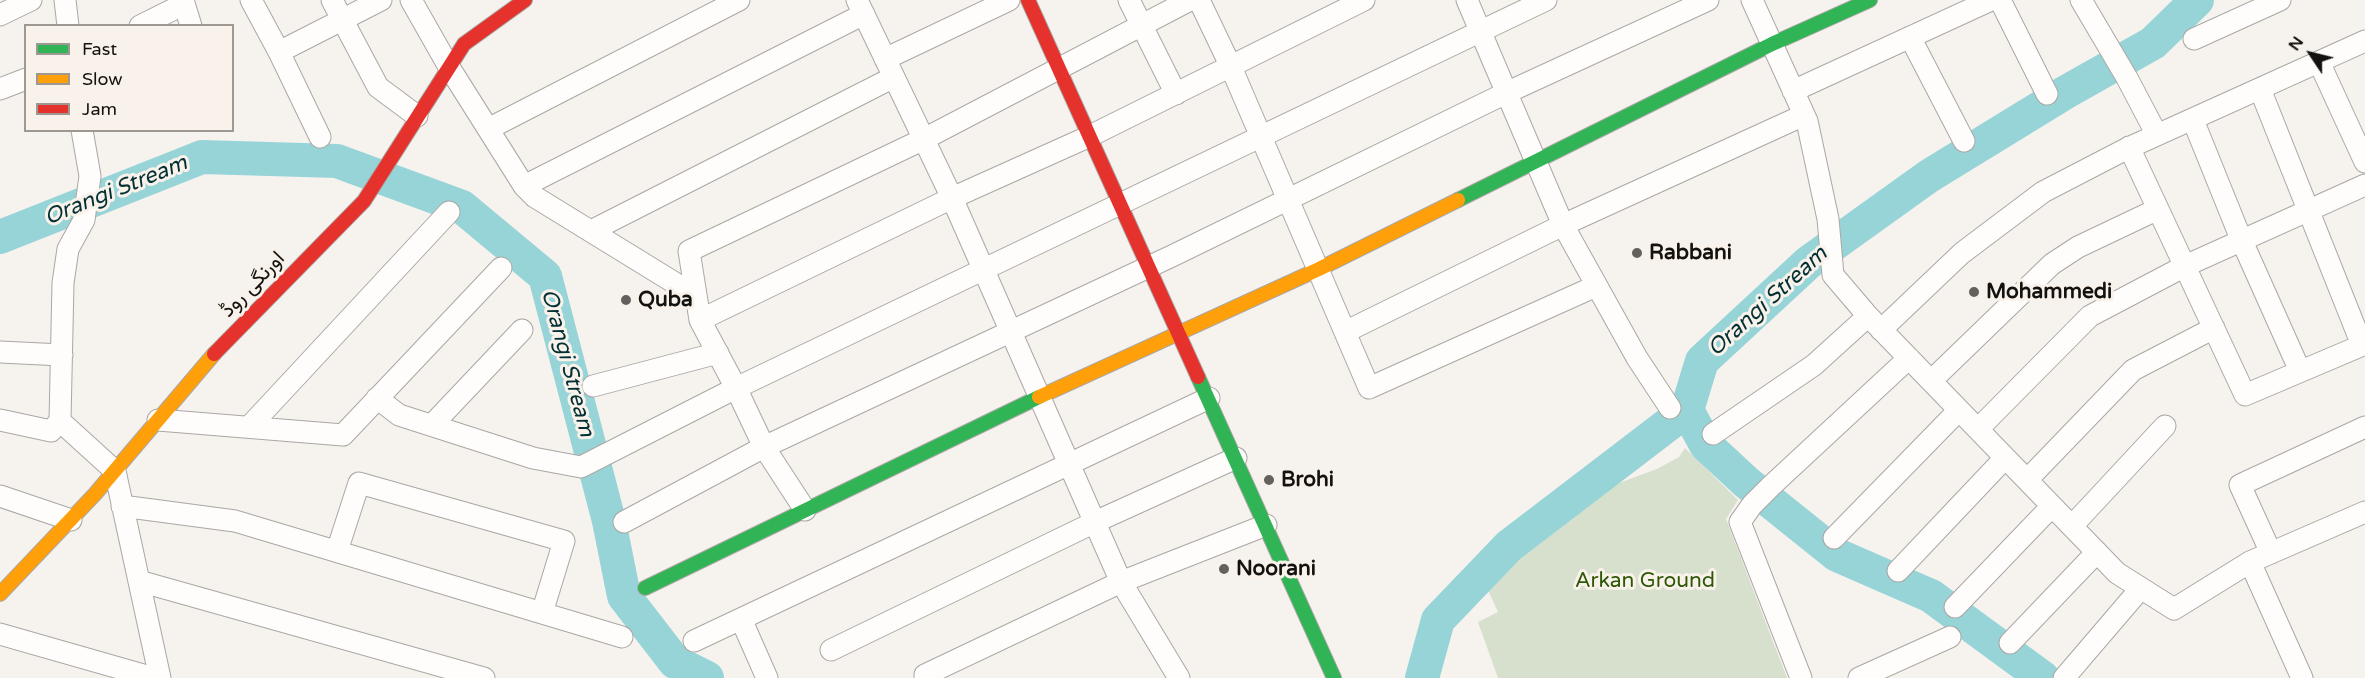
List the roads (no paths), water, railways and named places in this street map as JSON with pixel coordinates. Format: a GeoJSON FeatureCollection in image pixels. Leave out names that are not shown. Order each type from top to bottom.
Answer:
{"type":"FeatureCollection","features":[{"type":"Feature","properties":{"kind":"street"},"geometry":{"type":"LineString","coordinates":[[0,15],[31,0]]}},
{"type":"Feature","properties":{"kind":"street"},"geometry":{"type":"LineString","coordinates":[[65,0],[68,24]]}},
{"type":"Feature","properties":{"kind":"street"},"geometry":{"type":"LineString","coordinates":[[251,0],[320,137]]}},
{"type":"Feature","properties":{"kind":"street"},"geometry":{"type":"LineString","coordinates":[[332,0],[378,87],[417,116]]}},
{"type":"Feature","properties":{"kind":"street"},"geometry":{"type":"LineString","coordinates":[[279,52],[381,0]]}},
{"type":"Feature","properties":{"kind":"street"},"geometry":{"type":"LineString","coordinates":[[411,0],[449,67],[524,186],[535,197],[696,296]]}},
{"type":"Feature","properties":{"kind":"street","name":"اورنگی روڈ"},"geometry":{"type":"LineString","coordinates":[[2,589],[71,520],[214,354],[364,201],[464,44],[525,0]]}},
{"type":"Feature","properties":{"kind":"street"},"geometry":{"type":"LineString","coordinates":[[488,129],[739,0]]}},
{"type":"Feature","properties":{"kind":"street"},"geometry":{"type":"LineString","coordinates":[[591,231],[890,68],[1009,0]]}},
{"type":"Feature","properties":{"kind":"street"},"geometry":{"type":"LineString","coordinates":[[1028,0],[1334,678]]}},
{"type":"Feature","properties":{"kind":"street"},"geometry":{"type":"LineString","coordinates":[[1129,0],[1176,94]]}},
{"type":"Feature","properties":{"kind":"street"},"geometry":{"type":"LineString","coordinates":[[805,510],[764,447],[700,320],[689,251],[924,139],[1190,0]]}},
{"type":"Feature","properties":{"kind":"street"},"geometry":{"type":"LineString","coordinates":[[1199,0],[1231,67],[1370,388],[1596,286]]}},
{"type":"Feature","properties":{"kind":"street"},"geometry":{"type":"LineString","coordinates":[[700,320],[951,198],[1090,136],[1364,0]]}},
{"type":"Feature","properties":{"kind":"street"},"geometry":{"type":"LineString","coordinates":[[1467,0],[1563,225],[1638,358],[1670,408]]}},
{"type":"Feature","properties":{"kind":"street"},"geometry":{"type":"LineString","coordinates":[[377,399],[399,415],[533,458],[581,467],[736,388],[1546,0]]}},
{"type":"Feature","properties":{"kind":"street"},"geometry":{"type":"LineString","coordinates":[[624,522],[764,447],[1289,200],[1506,93],[1708,0]]}},
{"type":"Feature","properties":{"kind":"street"},"geometry":{"type":"LineString","coordinates":[[1752,0],[1804,115],[1828,219],[1833,275],[1874,323],[2117,573],[2174,609],[2250,562],[2365,512]]}},
{"type":"Feature","properties":{"kind":"street"},"geometry":{"type":"LineString","coordinates":[[645,588],[1039,397],[1318,269],[1772,44],[1870,0]]}},
{"type":"Feature","properties":{"kind":"street"},"geometry":{"type":"LineString","coordinates":[[1793,91],[1991,0]]}},
{"type":"Feature","properties":{"kind":"street"},"geometry":{"type":"LineString","coordinates":[[2000,0],[2047,94]]}},
{"type":"Feature","properties":{"kind":"street"},"geometry":{"type":"LineString","coordinates":[[2081,0],[2127,78],[2157,135]]}},
{"type":"Feature","properties":{"kind":"street"},"geometry":{"type":"LineString","coordinates":[[2194,39],[2280,0]]}},
{"type":"Feature","properties":{"kind":"street"},"geometry":{"type":"LineString","coordinates":[[144,24],[184,2],[190,24]]}},
{"type":"Feature","properties":{"kind":"street"},"geometry":{"type":"LineString","coordinates":[[524,186],[860,7],[951,198],[1121,582],[1179,678]]}},
{"type":"Feature","properties":{"kind":"street"},"geometry":{"type":"LineString","coordinates":[[1910,37],[1964,141]]}},
{"type":"Feature","properties":{"kind":"street"},"geometry":{"type":"LineString","coordinates":[[1713,435],[1874,323],[2043,192],[2129,147],[2365,41]]}},
{"type":"Feature","properties":{"kind":"street"},"geometry":{"type":"LineString","coordinates":[[2319,62],[2365,162]]}},
{"type":"Feature","properties":{"kind":"street"},"geometry":{"type":"LineString","coordinates":[[0,89],[24,80]]}},
{"type":"Feature","properties":{"kind":"street"},"geometry":{"type":"LineString","coordinates":[[2129,147],[2245,395],[2300,372],[2363,344],[2307,211],[2260,89]]}},
{"type":"Feature","properties":{"kind":"street"},"geometry":{"type":"LineString","coordinates":[[1345,332],[1563,225],[1804,115]]}},
{"type":"Feature","properties":{"kind":"street"},"geometry":{"type":"LineString","coordinates":[[2193,120],[2241,239],[2300,372]]}},
{"type":"Feature","properties":{"kind":"street"},"geometry":{"type":"LineString","coordinates":[[0,420],[51,431],[60,421],[63,283],[68,249],[84,220],[90,176],[82,132]]}},
{"type":"Feature","properties":{"kind":"street"},"geometry":{"type":"LineString","coordinates":[[1978,429],[2090,316],[2241,239],[2365,185]]}},
{"type":"Feature","properties":{"kind":"street"},"geometry":{"type":"LineString","coordinates":[[1931,381],[2052,264],[2078,248],[2158,209]]}},
{"type":"Feature","properties":{"kind":"street"},"geometry":{"type":"LineString","coordinates":[[249,427],[449,212]]}},
{"type":"Feature","properties":{"kind":"street"},"geometry":{"type":"LineString","coordinates":[[158,420],[343,435],[501,268]]}},
{"type":"Feature","properties":{"kind":"street"},"geometry":{"type":"LineString","coordinates":[[2027,480],[2133,370],[2214,328]]}},
{"type":"Feature","properties":{"kind":"street"},"geometry":{"type":"LineString","coordinates":[[432,425],[522,330]]}},
{"type":"Feature","properties":{"kind":"street"},"geometry":{"type":"LineString","coordinates":[[0,352],[62,356]]}},
{"type":"Feature","properties":{"kind":"street"},"geometry":{"type":"LineString","coordinates":[[594,386],[718,353]]}},
{"type":"Feature","properties":{"kind":"street"},"geometry":{"type":"LineString","coordinates":[[1801,678],[1740,522],[1752,505],[1909,358]]}},
{"type":"Feature","properties":{"kind":"street"},"geometry":{"type":"LineString","coordinates":[[694,641],[1067,463],[1209,398]]}},
{"type":"Feature","properties":{"kind":"street"},"geometry":{"type":"LineString","coordinates":[[1834,538],[1959,410]]}},
{"type":"Feature","properties":{"kind":"street"},"geometry":{"type":"LineString","coordinates":[[60,421],[115,471],[160,678]]}},
{"type":"Feature","properties":{"kind":"street"},"geometry":{"type":"LineString","coordinates":[[2072,526],[2165,426]]}},
{"type":"Feature","properties":{"kind":"street"},"geometry":{"type":"LineString","coordinates":[[2271,552],[2240,485],[2365,427]]}},
{"type":"Feature","properties":{"kind":"street"},"geometry":{"type":"LineString","coordinates":[[831,650],[1095,522],[1236,458]]}},
{"type":"Feature","properties":{"kind":"street"},"geometry":{"type":"LineString","coordinates":[[1898,572],[2005,458]]}},
{"type":"Feature","properties":{"kind":"street"},"geometry":{"type":"LineString","coordinates":[[337,551],[359,483],[564,541],[542,613]]}},
{"type":"Feature","properties":{"kind":"street"},"geometry":{"type":"LineString","coordinates":[[0,496],[71,520]]}},
{"type":"Feature","properties":{"kind":"street"},"geometry":{"type":"LineString","coordinates":[[123,506],[236,521],[622,637]]}},
{"type":"Feature","properties":{"kind":"street"},"geometry":{"type":"LineString","coordinates":[[1955,607],[2052,506]]}},
{"type":"Feature","properties":{"kind":"street"},"geometry":{"type":"LineString","coordinates":[[925,678],[926,675],[1121,582],[1266,525]]}},
{"type":"Feature","properties":{"kind":"street"},"geometry":{"type":"LineString","coordinates":[[2010,644],[2097,552]]}},
{"type":"Feature","properties":{"kind":"street"},"geometry":{"type":"LineString","coordinates":[[2250,562],[2302,678]]}},
{"type":"Feature","properties":{"kind":"street"},"geometry":{"type":"LineString","coordinates":[[139,581],[484,678]]}},
{"type":"Feature","properties":{"kind":"street"},"geometry":{"type":"LineString","coordinates":[[2064,678],[2141,588]]}},
{"type":"Feature","properties":{"kind":"street"},"geometry":{"type":"LineString","coordinates":[[741,619],[767,678]]}},
{"type":"Feature","properties":{"kind":"street"},"geometry":{"type":"LineString","coordinates":[[0,634],[154,678]]}},
{"type":"Feature","properties":{"kind":"street"},"geometry":{"type":"LineString","coordinates":[[1859,678],[1950,637]]}},
{"type":"Feature","properties":{"kind":"waterway","name":"Orangi Stream"},"geometry":{"type":"LineString","coordinates":[[1422,678],[1438,620],[1509,546],[1687,410],[1702,361],[1809,262],[1929,176],[2066,92],[2153,43],[2197,0]]}},
{"type":"Feature","properties":{"kind":"waterway","name":"Orangi Stream"},"geometry":{"type":"LineString","coordinates":[[0,237],[202,157],[337,161],[462,207],[545,276],[609,521],[624,596],[675,662],[707,678]]}},
{"type":"Feature","properties":{"kind":"waterway"},"geometry":{"type":"LineString","coordinates":[[1687,410],[1706,445],[1746,482],[1837,555],[1931,596],[2043,678]]}},
{"type":"Feature","properties":{"kind":"place","name":"Rabbani"},"geometry":{"type":"Point","coordinates":[1637,253]}},
{"type":"Feature","properties":{"kind":"place","name":"Mohammedi"},"geometry":{"type":"Point","coordinates":[1974,292]}},
{"type":"Feature","properties":{"kind":"place","name":"Quba"},"geometry":{"type":"Point","coordinates":[626,300]}},
{"type":"Feature","properties":{"kind":"place","name":"Brohi"},"geometry":{"type":"Point","coordinates":[1269,480]}},
{"type":"Feature","properties":{"kind":"place","name":"Noorani"},"geometry":{"type":"Point","coordinates":[1224,569]}},
{"type":"Feature","properties":{"kind":"park label","name":"Arkan Ground"},"geometry":{"type":"Point","coordinates":[1645,581]}}]}
